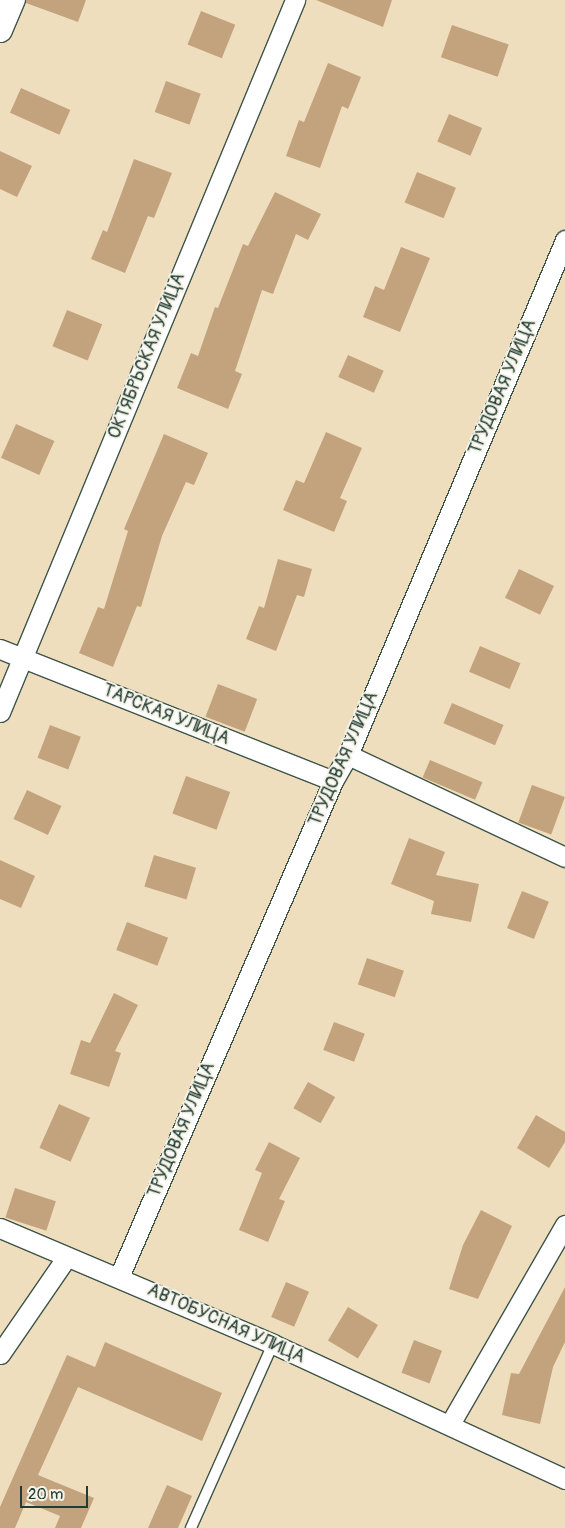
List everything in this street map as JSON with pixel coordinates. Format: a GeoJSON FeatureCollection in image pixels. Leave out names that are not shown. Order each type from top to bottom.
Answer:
{"type":"FeatureCollection","features":[{"type":"Feature","properties":{"kind":"street"},"geometry":{"type":"LineString","coordinates":[[0,30],[13,0]]}},
{"type":"Feature","properties":{"kind":"street","name":"ОКТЯБРЬСКАЯ УЛИЦА"},"geometry":{"type":"LineString","coordinates":[[0,712],[295,0]]}},
{"type":"Feature","properties":{"kind":"street","name":"ТРУДОВАЯ УЛИЦА"},"geometry":{"type":"LineString","coordinates":[[119,1277],[333,781],[348,755],[563,252]]}},
{"type":"Feature","properties":{"kind":"street","name":"ТАРСКАЯ УЛИЦА"},"geometry":{"type":"LineString","coordinates":[[0,649],[333,781]]}},
{"type":"Feature","properties":{"kind":"street"},"geometry":{"type":"LineString","coordinates":[[348,755],[565,857]]}},
{"type":"Feature","properties":{"kind":"street"},"geometry":{"type":"LineString","coordinates":[[450,1424],[565,1225]]}},
{"type":"Feature","properties":{"kind":"street","name":"АВТОБУСНАЯ УЛИЦА"},"geometry":{"type":"LineString","coordinates":[[0,1228],[66,1258],[119,1277],[273,1344],[450,1424],[565,1479]]}},
{"type":"Feature","properties":{"kind":"street"},"geometry":{"type":"LineString","coordinates":[[0,1354],[66,1258]]}},
{"type":"Feature","properties":{"kind":"lane"},"geometry":{"type":"LineString","coordinates":[[191,1528],[273,1344]]}},
{"type":"Feature","properties":{"kind":"building"},"geometry":{"type":"Polygon","coordinates":[[[26,0],[86,0],[78,22],[26,3],[26,0]]]}},
{"type":"Feature","properties":{"kind":"building"},"geometry":{"type":"Polygon","coordinates":[[[316,0],[392,0],[383,27],[316,0]]]}},
{"type":"Feature","properties":{"kind":"building"},"geometry":{"type":"Polygon","coordinates":[[[201,11],[235,25],[222,58],[188,44],[201,11]]]}},
{"type":"Feature","properties":{"kind":"building"},"geometry":{"type":"Polygon","coordinates":[[[452,25],[509,45],[498,77],[441,57],[452,25]]]}},
{"type":"Feature","properties":{"kind":"building"},"geometry":{"type":"Polygon","coordinates":[[[328,63],[361,77],[348,109],[342,106],[320,168],[286,156],[299,120],[304,122],[328,63]]]}},
{"type":"Feature","properties":{"kind":"building"},"geometry":{"type":"Polygon","coordinates":[[[166,81],[201,94],[189,125],[155,112],[166,81]]]}},
{"type":"Feature","properties":{"kind":"building"},"geometry":{"type":"Polygon","coordinates":[[[21,88],[70,110],[59,135],[10,113],[21,88]]]}},
{"type":"Feature","properties":{"kind":"building"},"geometry":{"type":"Polygon","coordinates":[[[449,114],[482,128],[470,156],[437,142],[449,114]]]}},
{"type":"Feature","properties":{"kind":"building"},"geometry":{"type":"Polygon","coordinates":[[[0,151],[32,166],[17,197],[0,189],[0,151]]]}},
{"type":"Feature","properties":{"kind":"building"},"geometry":{"type":"Polygon","coordinates":[[[134,159],[172,173],[154,218],[148,216],[125,273],[91,259],[103,230],[107,232],[134,159]]]}},
{"type":"Feature","properties":{"kind":"building"},"geometry":{"type":"Polygon","coordinates":[[[417,172],[456,188],[444,218],[405,203],[417,172]]]}},
{"type":"Feature","properties":{"kind":"building"},"geometry":{"type":"Polygon","coordinates":[[[275,192],[321,214],[308,240],[296,234],[273,294],[262,290],[235,371],[242,374],[228,409],[177,388],[191,353],[198,356],[215,307],[218,308],[243,244],[248,246],[275,192]]]}},
{"type":"Feature","properties":{"kind":"building"},"geometry":{"type":"Polygon","coordinates":[[[401,247],[430,258],[400,332],[363,317],[375,286],[384,290],[401,247]]]}},
{"type":"Feature","properties":{"kind":"building"},"geometry":{"type":"Polygon","coordinates":[[[67,310],[102,324],[88,360],[52,346],[67,310]]]}},
{"type":"Feature","properties":{"kind":"building"},"geometry":{"type":"Polygon","coordinates":[[[348,355],[384,371],[374,393],[338,377],[348,355]]]}},
{"type":"Feature","properties":{"kind":"building"},"geometry":{"type":"Polygon","coordinates":[[[16,424],[54,441],[39,475],[1,458],[16,424]]]}},
{"type":"Feature","properties":{"kind":"building"},"geometry":{"type":"Polygon","coordinates":[[[326,432],[362,448],[340,498],[347,501],[334,532],[283,510],[296,480],[304,483],[326,432]]]}},
{"type":"Feature","properties":{"kind":"building"},"geometry":{"type":"Polygon","coordinates":[[[164,434],[208,453],[194,485],[186,482],[162,536],[141,607],[137,606],[113,667],[79,653],[98,607],[104,609],[128,531],[124,529],[164,434]]]}},
{"type":"Feature","properties":{"kind":"building"},"geometry":{"type":"Polygon","coordinates":[[[278,559],[312,569],[304,597],[297,595],[276,651],[246,639],[259,606],[264,608],[278,559]]]}},
{"type":"Feature","properties":{"kind":"building"},"geometry":{"type":"Polygon","coordinates":[[[519,569],[554,586],[540,615],[505,598],[519,569]]]}},
{"type":"Feature","properties":{"kind":"building"},"geometry":{"type":"Polygon","coordinates":[[[480,646],[521,663],[510,689],[469,672],[480,646]]]}},
{"type":"Feature","properties":{"kind":"building"},"geometry":{"type":"Polygon","coordinates":[[[218,684],[257,699],[245,732],[205,717],[218,684]]]}},
{"type":"Feature","properties":{"kind":"building"},"geometry":{"type":"Polygon","coordinates":[[[452,703],[504,725],[495,745],[443,723],[452,703]]]}},
{"type":"Feature","properties":{"kind":"building"},"geometry":{"type":"Polygon","coordinates":[[[50,725],[81,737],[68,770],[37,758],[50,725]]]}},
{"type":"Feature","properties":{"kind":"building"},"geometry":{"type":"Polygon","coordinates":[[[430,760],[482,782],[475,800],[423,777],[430,760]]]}},
{"type":"Feature","properties":{"kind":"building"},"geometry":{"type":"Polygon","coordinates":[[[186,776],[230,792],[216,830],[172,814],[186,776]]]}},
{"type":"Feature","properties":{"kind":"building"},"geometry":{"type":"Polygon","coordinates":[[[532,785],[565,797],[551,835],[518,823],[532,785]]]}},
{"type":"Feature","properties":{"kind":"building"},"geometry":{"type":"Polygon","coordinates":[[[27,790],[61,806],[48,835],[13,819],[27,790]]]}},
{"type":"Feature","properties":{"kind":"building"},"geometry":{"type":"Polygon","coordinates":[[[409,838],[445,852],[436,875],[479,884],[471,922],[431,914],[434,901],[391,884],[409,838]]]}},
{"type":"Feature","properties":{"kind":"building"},"geometry":{"type":"Polygon","coordinates":[[[154,855],[196,868],[186,899],[144,887],[154,855]]]}},
{"type":"Feature","properties":{"kind":"building"},"geometry":{"type":"Polygon","coordinates":[[[0,860],[35,876],[21,908],[0,899],[0,860]]]}},
{"type":"Feature","properties":{"kind":"building"},"geometry":{"type":"Polygon","coordinates":[[[522,891],[549,902],[534,939],[507,928],[522,891]]]}},
{"type":"Feature","properties":{"kind":"building"},"geometry":{"type":"Polygon","coordinates":[[[127,922],[168,938],[157,966],[116,950],[127,922]]]}},
{"type":"Feature","properties":{"kind":"building"},"geometry":{"type":"Polygon","coordinates":[[[367,958],[404,971],[395,997],[358,984],[367,958]]]}},
{"type":"Feature","properties":{"kind":"building"},"geometry":{"type":"Polygon","coordinates":[[[114,993],[138,1005],[115,1051],[121,1053],[109,1087],[70,1074],[81,1040],[90,1043],[114,993]]]}},
{"type":"Feature","properties":{"kind":"building"},"geometry":{"type":"Polygon","coordinates":[[[334,1022],[365,1034],[354,1062],[323,1050],[334,1022]]]}},
{"type":"Feature","properties":{"kind":"building"},"geometry":{"type":"Polygon","coordinates":[[[308,1082],[335,1097],[321,1123],[293,1108],[308,1082]]]}},
{"type":"Feature","properties":{"kind":"building"},"geometry":{"type":"Polygon","coordinates":[[[59,1104],[90,1118],[71,1162],[39,1148],[59,1104]]]}},
{"type":"Feature","properties":{"kind":"building"},"geometry":{"type":"Polygon","coordinates":[[[536,1115],[565,1132],[565,1142],[549,1168],[517,1148],[536,1115]]]}},
{"type":"Feature","properties":{"kind":"building"},"geometry":{"type":"Polygon","coordinates":[[[269,1142],[300,1158],[279,1199],[285,1201],[268,1242],[239,1230],[262,1173],[255,1170],[269,1142]]]}},
{"type":"Feature","properties":{"kind":"building"},"geometry":{"type":"Polygon","coordinates":[[[15,1188],[56,1201],[46,1231],[5,1217],[15,1188]]]}},
{"type":"Feature","properties":{"kind":"building"},"geometry":{"type":"Polygon","coordinates":[[[481,1210],[512,1226],[478,1299],[449,1289],[463,1245],[481,1210]]]}},
{"type":"Feature","properties":{"kind":"building"},"geometry":{"type":"Polygon","coordinates":[[[286,1282],[309,1292],[294,1327],[271,1317],[286,1282]]]}},
{"type":"Feature","properties":{"kind":"building"},"geometry":{"type":"Polygon","coordinates":[[[565,1287],[565,1342],[553,1367],[540,1424],[502,1415],[511,1373],[519,1374],[565,1287]]]}},
{"type":"Feature","properties":{"kind":"building"},"geometry":{"type":"Polygon","coordinates":[[[348,1307],[378,1325],[358,1358],[328,1340],[348,1307]]]}},
{"type":"Feature","properties":{"kind":"building"},"geometry":{"type":"Polygon","coordinates":[[[414,1340],[442,1351],[429,1383],[401,1373],[414,1340]]]}},
{"type":"Feature","properties":{"kind":"building"},"geometry":{"type":"Polygon","coordinates":[[[105,1342],[222,1393],[202,1441],[78,1387],[38,1475],[94,1498],[81,1528],[55,1528],[60,1516],[26,1502],[15,1528],[0,1528],[0,1507],[67,1355],[95,1367],[105,1342]]]}},
{"type":"Feature","properties":{"kind":"building"},"geometry":{"type":"Polygon","coordinates":[[[167,1485],[192,1496],[178,1528],[148,1528],[167,1485]]]}}]}
